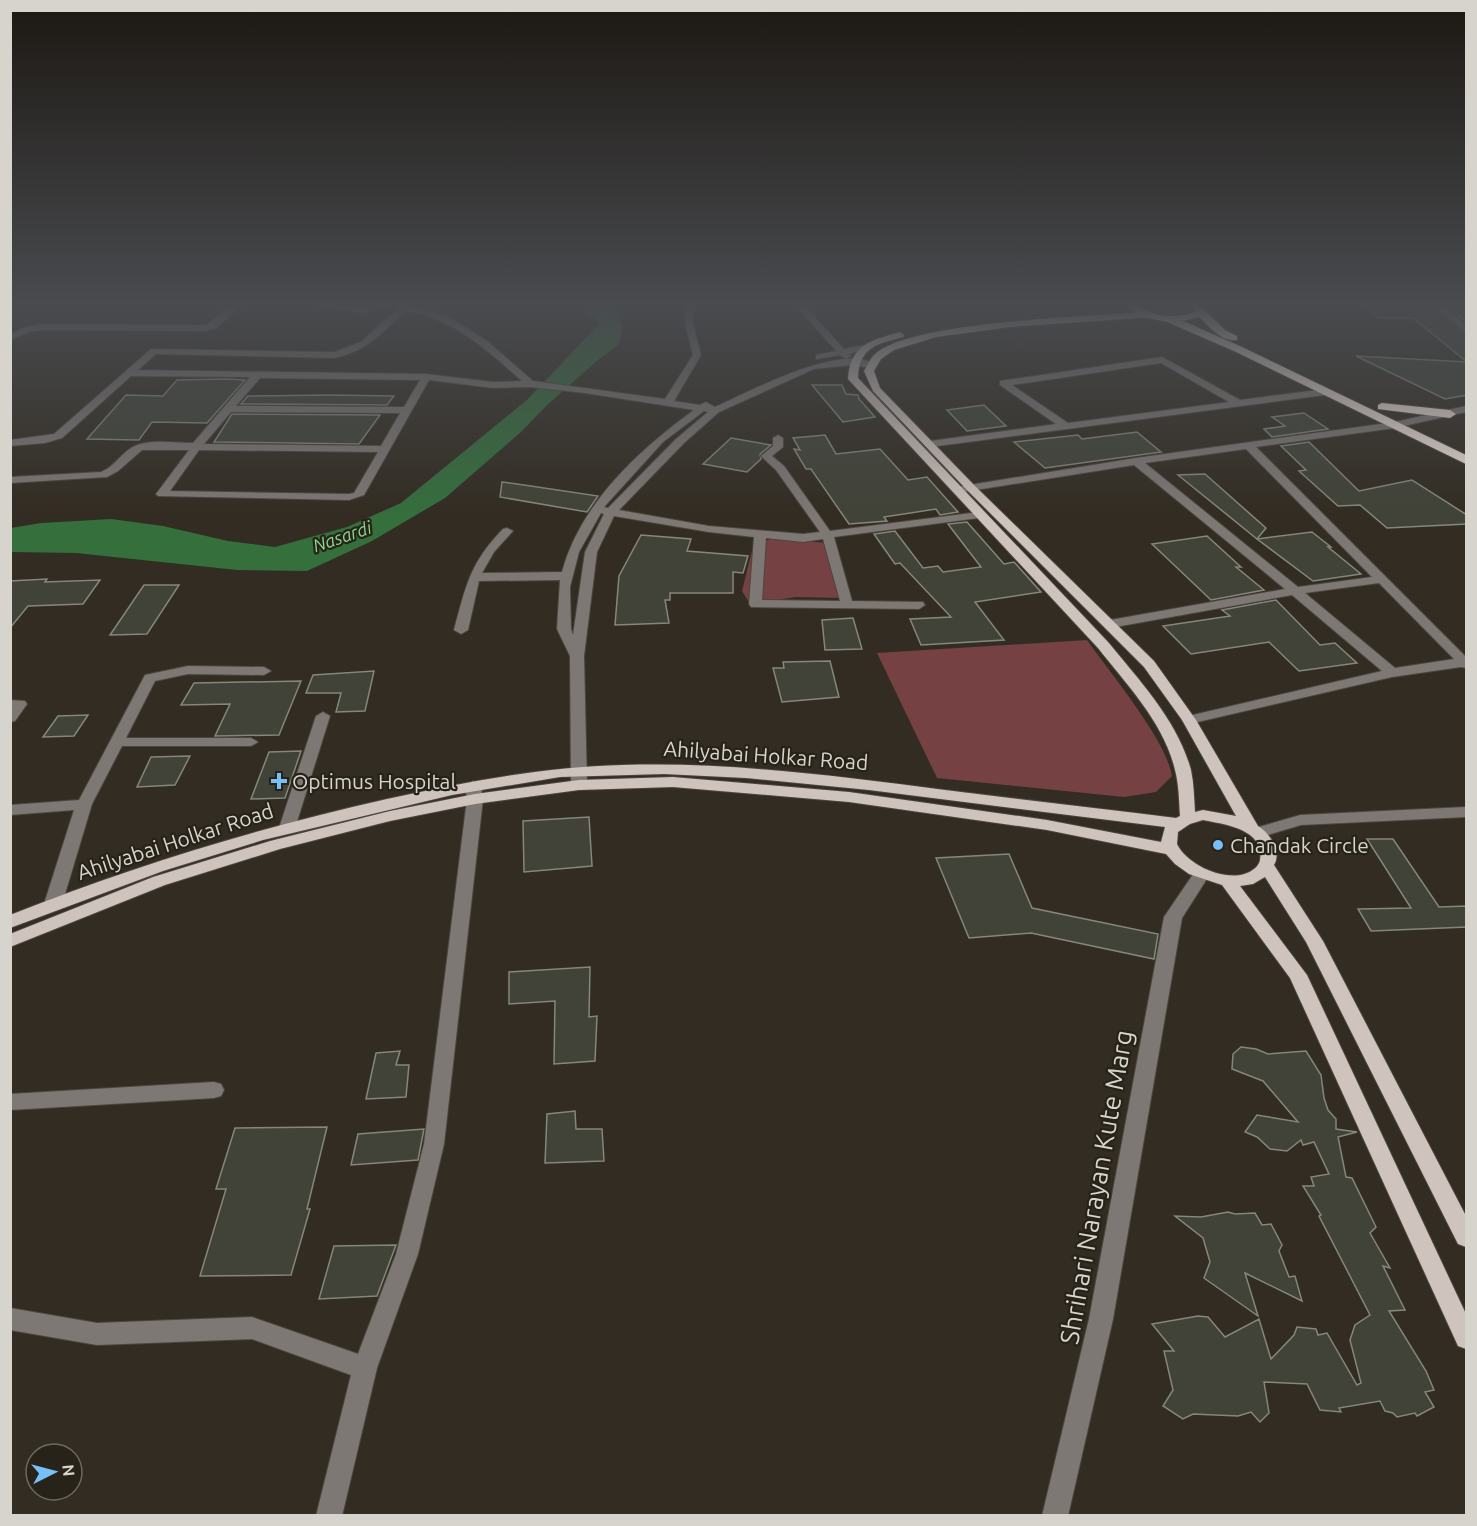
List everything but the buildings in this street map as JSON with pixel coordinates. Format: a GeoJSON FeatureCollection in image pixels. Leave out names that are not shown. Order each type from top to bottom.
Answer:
{"type":"FeatureCollection","features":[{"type":"Feature","properties":{"kind":"highway"},"geometry":{"type":"LineString","coordinates":[[1285,373],[1467,460]]}},
{"type":"Feature","properties":{"kind":"highway"},"geometry":{"type":"LineString","coordinates":[[1309,373],[1447,437]]}},
{"type":"Feature","properties":{"kind":"highway"},"geometry":{"type":"LineString","coordinates":[[1382,407],[1450,414]]}},
{"type":"Feature","properties":{"kind":"main road"},"geometry":{"type":"LineString","coordinates":[[852,373],[852,379],[1103,645],[1163,726],[1182,766],[1183,820]]}},
{"type":"Feature","properties":{"kind":"main road"},"geometry":{"type":"LineString","coordinates":[[870,373],[876,389],[971,488],[1149,664],[1189,720],[1254,831],[1271,851],[1271,860],[1268,868],[1258,875],[1244,880],[1227,880],[1191,869],[1172,850],[1168,841],[1170,831],[1183,820],[1219,817],[1254,831]]}},
{"type":"Feature","properties":{"kind":"main road","name":"Ahilyabai Holkar Road"},"geometry":{"type":"LineString","coordinates":[[10,922],[53,904],[158,867],[287,828],[474,792],[579,778],[718,770],[807,777],[1183,820]]}},
{"type":"Feature","properties":{"kind":"main road","name":"Ahilyabai Holkar Road"},"geometry":{"type":"LineString","coordinates":[[579,778],[673,782],[849,797],[1047,825],[1172,850]]}},
{"type":"Feature","properties":{"kind":"main road","name":"Ahilyabai Holkar Road"},"geometry":{"type":"LineString","coordinates":[[10,941],[159,881],[276,845],[474,792]]}},
{"type":"Feature","properties":{"kind":"main road"},"geometry":{"type":"LineString","coordinates":[[1268,868],[1314,941],[1467,1237]]}},
{"type":"Feature","properties":{"kind":"main road"},"geometry":{"type":"LineString","coordinates":[[1227,880],[1298,975],[1467,1338]]}},
{"type":"Feature","properties":{"kind":"street"},"geometry":{"type":"LineString","coordinates":[[10,443],[45,440],[58,436],[127,373]]}},
{"type":"Feature","properties":{"kind":"street"},"geometry":{"type":"LineString","coordinates":[[155,373],[426,377],[493,385],[530,384],[585,390],[716,410]]}},
{"type":"Feature","properties":{"kind":"street"},"geometry":{"type":"LineString","coordinates":[[518,373],[530,384]]}},
{"type":"Feature","properties":{"kind":"street"},"geometry":{"type":"LineString","coordinates":[[668,402],[686,373]]}},
{"type":"Feature","properties":{"kind":"street"},"geometry":{"type":"LineString","coordinates":[[577,656],[564,629],[566,576],[573,552],[596,508],[658,440],[700,408],[777,373]]}},
{"type":"Feature","properties":{"kind":"street"},"geometry":{"type":"LineString","coordinates":[[579,778],[577,656],[591,552],[610,512],[673,448],[716,410],[798,373]]}},
{"type":"Feature","properties":{"kind":"street"},"geometry":{"type":"LineString","coordinates":[[1064,425],[1003,383],[1071,373]]}},
{"type":"Feature","properties":{"kind":"street"},"geometry":{"type":"LineString","coordinates":[[1185,373],[1238,403]]}},
{"type":"Feature","properties":{"kind":"street"},"geometry":{"type":"LineString","coordinates":[[258,374],[196,447],[162,494],[355,496],[361,493],[426,377]]}},
{"type":"Feature","properties":{"kind":"street"},"geometry":{"type":"LineString","coordinates":[[930,444],[1325,392]]}},
{"type":"Feature","properties":{"kind":"street"},"geometry":{"type":"LineString","coordinates":[[228,409],[407,410]]}},
{"type":"Feature","properties":{"kind":"street"},"geometry":{"type":"LineString","coordinates":[[957,490],[1136,461],[1395,425],[1467,409]]}},
{"type":"Feature","properties":{"kind":"street"},"geometry":{"type":"LineString","coordinates":[[778,438],[778,447],[766,456],[780,468],[828,536],[847,604]]}},
{"type":"Feature","properties":{"kind":"street"},"geometry":{"type":"LineString","coordinates":[[10,480],[103,475],[114,471],[134,450],[141,446],[386,449]]}},
{"type":"Feature","properties":{"kind":"street"},"geometry":{"type":"LineString","coordinates":[[1250,446],[1466,663]]}},
{"type":"Feature","properties":{"kind":"street"},"geometry":{"type":"LineString","coordinates":[[1136,461],[1392,674]]}},
{"type":"Feature","properties":{"kind":"street"},"geometry":{"type":"LineString","coordinates":[[596,508],[709,529],[803,538],[979,515]]}},
{"type":"Feature","properties":{"kind":"street"},"geometry":{"type":"LineString","coordinates":[[461,630],[474,577],[489,550],[507,531]]}},
{"type":"Feature","properties":{"kind":"street"},"geometry":{"type":"LineString","coordinates":[[760,534],[755,604],[919,605]]}},
{"type":"Feature","properties":{"kind":"street"},"geometry":{"type":"LineString","coordinates":[[474,577],[566,576]]}},
{"type":"Feature","properties":{"kind":"street"},"geometry":{"type":"LineString","coordinates":[[1110,624],[1295,591],[1382,579]]}},
{"type":"Feature","properties":{"kind":"street"},"geometry":{"type":"LineString","coordinates":[[1189,720],[1392,674],[1466,663]]}},
{"type":"Feature","properties":{"kind":"street"},"geometry":{"type":"LineString","coordinates":[[53,904],[84,804],[150,678],[188,670],[264,671]]}},
{"type":"Feature","properties":{"kind":"street"},"geometry":{"type":"LineString","coordinates":[[10,704],[20,704],[10,718]]}},
{"type":"Feature","properties":{"kind":"street"},"geometry":{"type":"LineString","coordinates":[[287,828],[323,716]]}},
{"type":"Feature","properties":{"kind":"street"},"geometry":{"type":"LineString","coordinates":[[116,742],[251,742]]}},
{"type":"Feature","properties":{"kind":"street"},"geometry":{"type":"LineString","coordinates":[[330,1515],[366,1368],[407,1254],[434,1144],[474,792]]}},
{"type":"Feature","properties":{"kind":"street"},"geometry":{"type":"LineString","coordinates":[[10,810],[84,804]]}},
{"type":"Feature","properties":{"kind":"street"},"geometry":{"type":"LineString","coordinates":[[1254,831],[1300,820],[1467,812]]}},
{"type":"Feature","properties":{"kind":"street","name":"Shrihari Narayan Kute Marg"},"geometry":{"type":"LineString","coordinates":[[1055,1515],[1101,1319],[1173,916],[1202,874]]}},
{"type":"Feature","properties":{"kind":"street"},"geometry":{"type":"LineString","coordinates":[[10,1102],[214,1090]]}},
{"type":"Feature","properties":{"kind":"street"},"geometry":{"type":"LineString","coordinates":[[10,1319],[97,1334],[252,1328],[366,1368]]}},
{"type":"Feature","properties":{"kind":"shaded area"},"geometry":{"type":"Polygon","coordinates":[[[772,538],[827,543],[840,598],[796,597],[750,604],[742,591],[753,547],[772,538]]]}},
{"type":"Feature","properties":{"kind":"shaded area"},"geometry":{"type":"Polygon","coordinates":[[[1087,640],[1149,725],[1168,761],[1172,776],[1156,792],[1124,797],[937,778],[877,653],[1087,640]]]}},
{"type":"Feature","properties":{"kind":"water","name":"Nasardi"},"geometry":{"type":"Polygon","coordinates":[[[552,373],[583,373],[522,431],[445,498],[372,541],[307,571],[237,570],[76,553],[11,552],[11,528],[41,523],[111,519],[163,526],[228,541],[275,547],[347,527],[401,503],[528,399],[552,373]]]}},
{"type":"Feature","properties":{"kind":"place","name":"Optimus Hospital"},"geometry":{"type":"Point","coordinates":[279,781]}},
{"type":"Feature","properties":{"kind":"place","name":"Chandak Circle"},"geometry":{"type":"Point","coordinates":[1218,845]}}]}
